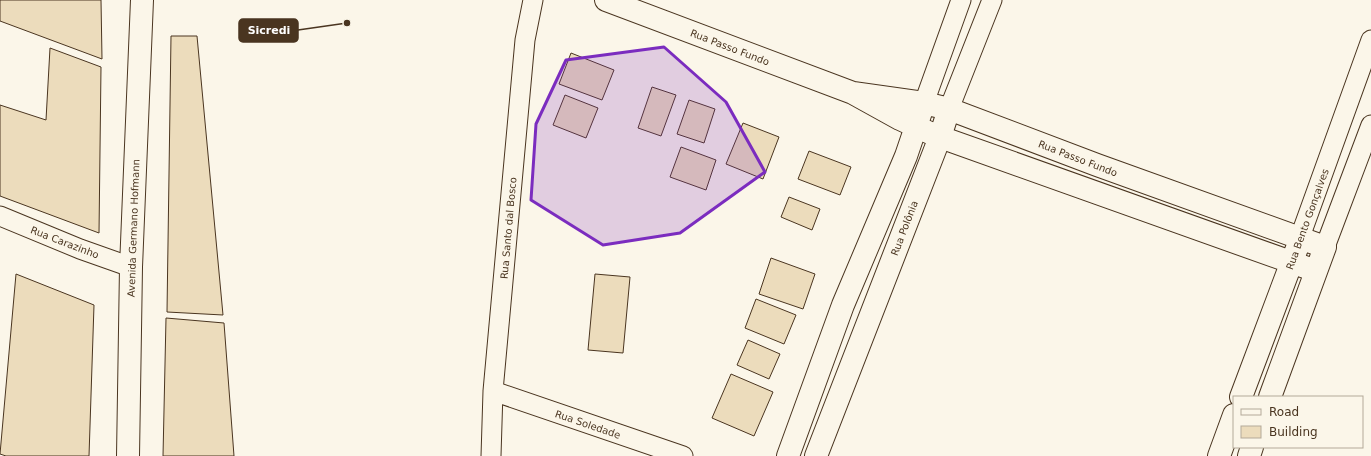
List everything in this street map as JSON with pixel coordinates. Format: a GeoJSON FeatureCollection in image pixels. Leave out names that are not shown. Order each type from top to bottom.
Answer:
{"type":"FeatureCollection","features":[{"type":"Feature","properties":{"kind":"main road","name":"Avenida Germano Hofmann"},"geometry":{"type":"LineString","coordinates":[[128,456],[131,267],[142,0]]}},
{"type":"Feature","properties":{"kind":"main road","name":"Rua Passo Fundo"},"geometry":{"type":"LineString","coordinates":[[606,0],[853,93],[917,127],[940,137],[1316,271]]}},
{"type":"Feature","properties":{"kind":"main road","name":"Rua Passo Fundo"},"geometry":{"type":"LineString","coordinates":[[853,93],[924,103],[949,109],[1097,165],[1325,247]]}},
{"type":"Feature","properties":{"kind":"main road"},"geometry":{"type":"LineString","coordinates":[[788,456],[843,305],[917,127],[924,103]]}},
{"type":"Feature","properties":{"kind":"main road","name":"Rua Polônia"},"geometry":{"type":"LineString","coordinates":[[816,456],[940,137],[949,109]]}},
{"type":"Feature","properties":{"kind":"main road"},"geometry":{"type":"LineString","coordinates":[[1089,191],[1097,165]]}},
{"type":"Feature","properties":{"kind":"main road","name":"Rua Bento Gonçalves"},"geometry":{"type":"LineString","coordinates":[[1241,396],[1300,237]]}},
{"type":"Feature","properties":{"kind":"main road"},"geometry":{"type":"LineString","coordinates":[[1270,396],[1325,247]]}},
{"type":"Feature","properties":{"kind":"main road"},"geometry":{"type":"LineString","coordinates":[[1219,456],[1233,418]]}},
{"type":"Feature","properties":{"kind":"street","name":"Rua Santo dal Bosco"},"geometry":{"type":"LineString","coordinates":[[491,456],[493,391],[525,40],[533,0]]}},
{"type":"Feature","properties":{"kind":"street"},"geometry":{"type":"LineString","coordinates":[[924,103],[961,0]]}},
{"type":"Feature","properties":{"kind":"street","name":"Rua Polônia"},"geometry":{"type":"LineString","coordinates":[[949,109],[992,0]]}},
{"type":"Feature","properties":{"kind":"street","name":"Rua Bento Gonçalves"},"geometry":{"type":"LineString","coordinates":[[1300,237],[1371,40]]}},
{"type":"Feature","properties":{"kind":"street"},"geometry":{"type":"LineString","coordinates":[[1325,247],[1371,125]]}},
{"type":"Feature","properties":{"kind":"street","name":"Rua Carazinho"},"geometry":{"type":"LineString","coordinates":[[0,216],[80,249],[131,267]]}},
{"type":"Feature","properties":{"kind":"street","name":"Rua Soledade"},"geometry":{"type":"LineString","coordinates":[[493,391],[684,456]]}},
{"type":"Feature","properties":{"kind":"highlighted area"},"geometry":{"type":"Polygon","coordinates":[[[664,47],[726,102],[765,172],[680,233],[603,245],[531,200],[536,124],[566,60],[664,47]]]}},
{"type":"Feature","properties":{"kind":"building"},"geometry":{"type":"Polygon","coordinates":[[[0,0],[101,0],[102,59],[0,21],[0,0]]]}},
{"type":"Feature","properties":{"kind":"building"},"geometry":{"type":"Polygon","coordinates":[[[171,36],[197,36],[223,315],[167,312],[171,36]]]}},
{"type":"Feature","properties":{"kind":"building"},"geometry":{"type":"Polygon","coordinates":[[[50,48],[101,67],[99,233],[0,196],[0,105],[46,120],[50,48]]]}},
{"type":"Feature","properties":{"kind":"building"},"geometry":{"type":"Polygon","coordinates":[[[571,53],[614,70],[602,100],[559,84],[571,53]]]}},
{"type":"Feature","properties":{"kind":"building"},"geometry":{"type":"Polygon","coordinates":[[[652,87],[676,95],[661,136],[638,128],[652,87]]]}},
{"type":"Feature","properties":{"kind":"building"},"geometry":{"type":"Polygon","coordinates":[[[565,95],[598,108],[586,138],[553,125],[565,95]]]}},
{"type":"Feature","properties":{"kind":"building"},"geometry":{"type":"Polygon","coordinates":[[[689,100],[715,109],[704,143],[677,134],[689,100]]]}},
{"type":"Feature","properties":{"kind":"building"},"geometry":{"type":"Polygon","coordinates":[[[743,123],[779,137],[763,179],[726,164],[743,123]]]}},
{"type":"Feature","properties":{"kind":"building"},"geometry":{"type":"Polygon","coordinates":[[[681,147],[716,160],[706,190],[670,177],[681,147]]]}},
{"type":"Feature","properties":{"kind":"building"},"geometry":{"type":"Polygon","coordinates":[[[809,151],[851,167],[840,195],[798,179],[809,151]]]}},
{"type":"Feature","properties":{"kind":"building"},"geometry":{"type":"Polygon","coordinates":[[[789,197],[820,209],[812,230],[781,217],[789,197]]]}},
{"type":"Feature","properties":{"kind":"building"},"geometry":{"type":"Polygon","coordinates":[[[771,258],[815,274],[803,309],[759,294],[771,258]]]}},
{"type":"Feature","properties":{"kind":"building"},"geometry":{"type":"Polygon","coordinates":[[[16,274],[94,305],[89,456],[6,456],[0,454],[16,274]]]}},
{"type":"Feature","properties":{"kind":"building"},"geometry":{"type":"Polygon","coordinates":[[[595,274],[630,277],[623,353],[588,350],[595,274]]]}},
{"type":"Feature","properties":{"kind":"building"},"geometry":{"type":"Polygon","coordinates":[[[756,299],[796,315],[784,344],[745,328],[756,299]]]}},
{"type":"Feature","properties":{"kind":"building"},"geometry":{"type":"Polygon","coordinates":[[[166,318],[224,323],[234,456],[163,456],[166,318]]]}},
{"type":"Feature","properties":{"kind":"building"},"geometry":{"type":"Polygon","coordinates":[[[748,340],[780,354],[769,379],[737,365],[748,340]]]}},
{"type":"Feature","properties":{"kind":"building"},"geometry":{"type":"Polygon","coordinates":[[[731,374],[773,392],[754,436],[712,418],[731,374]]]}},
{"type":"Feature","properties":{"kind":"place","name":"Sicredi"},"geometry":{"type":"Point","coordinates":[347,23]}}]}
